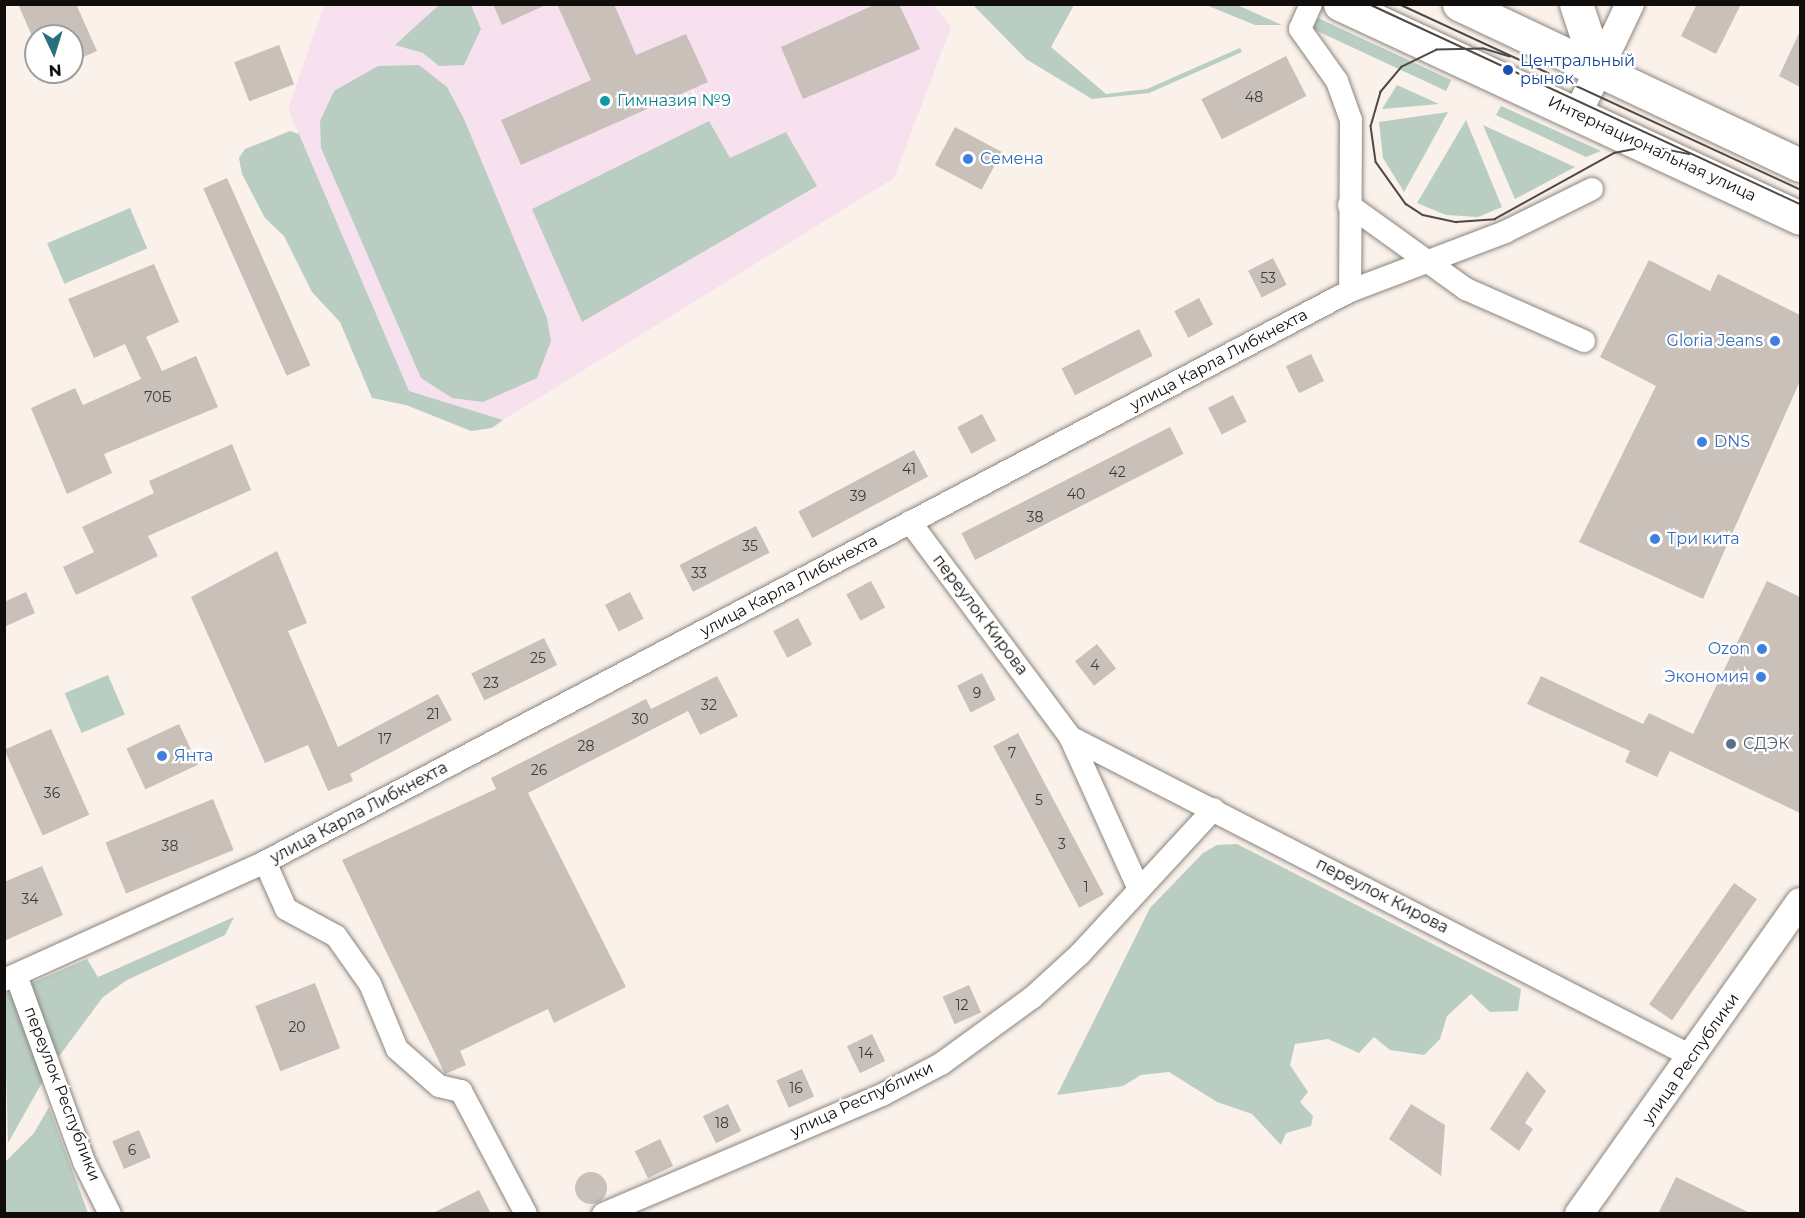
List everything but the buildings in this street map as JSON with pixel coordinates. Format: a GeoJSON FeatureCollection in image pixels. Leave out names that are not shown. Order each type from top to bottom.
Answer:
{"type":"FeatureCollection","features":[{"type":"Feature","properties":{"kind":"main road","name":"Интернациональная улица"},"geometry":{"type":"LineString","coordinates":[[1340,4],[1800,218]]}},
{"type":"Feature","properties":{"kind":"main road"},"geometry":{"type":"LineString","coordinates":[[1459,4],[1800,165]]}},
{"type":"Feature","properties":{"kind":"main road"},"geometry":{"type":"LineString","coordinates":[[1576,4],[1598,70]]}},
{"type":"Feature","properties":{"kind":"street"},"geometry":{"type":"LineString","coordinates":[[1311,4],[1300,29],[1336,81],[1352,120],[1349,205],[1350,291]]}},
{"type":"Feature","properties":{"kind":"street"},"geometry":{"type":"LineString","coordinates":[[1577,115],[1630,4]]}},
{"type":"Feature","properties":{"kind":"street","name":"улица Карла Либкнехта"},"geometry":{"type":"LineString","coordinates":[[10,977],[265,862],[1350,291],[1505,232],[1592,189]]}},
{"type":"Feature","properties":{"kind":"street"},"geometry":{"type":"LineString","coordinates":[[1349,205],[1429,260],[1466,289],[1584,341]]}},
{"type":"Feature","properties":{"kind":"street","name":"переулок Кирова"},"geometry":{"type":"LineString","coordinates":[[910,522],[1070,737],[1139,889]]}},
{"type":"Feature","properties":{"kind":"street","name":"переулок Кирова"},"geometry":{"type":"LineString","coordinates":[[1070,737],[1693,1056]]}},
{"type":"Feature","properties":{"kind":"street","name":"улица Республики"},"geometry":{"type":"LineString","coordinates":[[603,1214],[882,1095],[941,1064],[1033,997],[1214,809]]}},
{"type":"Feature","properties":{"kind":"street"},"geometry":{"type":"LineString","coordinates":[[265,862],[286,909],[336,936],[370,984],[396,1049],[439,1086],[461,1091],[526,1214]]}},
{"type":"Feature","properties":{"kind":"street","name":"улица Республики"},"geometry":{"type":"LineString","coordinates":[[1579,1214],[1800,902]]}},
{"type":"Feature","properties":{"kind":"street","name":"переулок Республики"},"geometry":{"type":"LineString","coordinates":[[10,977],[84,1161],[110,1214]]}},
{"type":"Feature","properties":{"kind":"shaded area"},"geometry":{"type":"Polygon","coordinates":[[[933,4],[951,27],[894,178],[503,420],[409,391],[288,109],[324,5],[933,4]]]}},
{"type":"Feature","properties":{"kind":"green space"},"geometry":{"type":"Polygon","coordinates":[[[439,5],[471,5],[481,29],[464,65],[439,66],[423,53],[395,45],[439,5]]]}},
{"type":"Feature","properties":{"kind":"green space"},"geometry":{"type":"Polygon","coordinates":[[[973,5],[1074,5],[1051,47],[1106,94],[1147,89],[1240,48],[1242,52],[1149,93],[1092,99],[1026,59],[973,5]]]}},
{"type":"Feature","properties":{"kind":"green space"},"geometry":{"type":"Polygon","coordinates":[[[1206,5],[1237,5],[1282,25],[1255,25],[1206,5]]]}},
{"type":"Feature","properties":{"kind":"green space"},"geometry":{"type":"Polygon","coordinates":[[[1318,18],[1451,80],[1446,91],[1313,29],[1318,18]]]}},
{"type":"Feature","properties":{"kind":"green space"},"geometry":{"type":"Polygon","coordinates":[[[419,65],[447,87],[464,119],[547,318],[551,341],[537,378],[483,402],[452,398],[421,378],[321,148],[320,121],[334,91],[378,66],[419,65]]]}},
{"type":"Feature","properties":{"kind":"green space"},"geometry":{"type":"Polygon","coordinates":[[[1397,85],[1439,104],[1382,109],[1397,85]]]}},
{"type":"Feature","properties":{"kind":"green space"},"geometry":{"type":"Polygon","coordinates":[[[1501,106],[1601,151],[1586,157],[1496,115],[1501,106]]]}},
{"type":"Feature","properties":{"kind":"green space"},"geometry":{"type":"Polygon","coordinates":[[[1448,112],[1404,192],[1383,158],[1379,122],[1448,112]]]}},
{"type":"Feature","properties":{"kind":"green space"},"geometry":{"type":"Polygon","coordinates":[[[1466,120],[1502,207],[1478,217],[1446,215],[1417,203],[1466,120]]]}},
{"type":"Feature","properties":{"kind":"green space"},"geometry":{"type":"Polygon","coordinates":[[[709,121],[730,158],[786,132],[817,186],[582,322],[532,209],[709,121]]]}},
{"type":"Feature","properties":{"kind":"green space"},"geometry":{"type":"Polygon","coordinates":[[[1483,125],[1575,167],[1515,199],[1483,125]]]}},
{"type":"Feature","properties":{"kind":"green space"},"geometry":{"type":"Polygon","coordinates":[[[290,131],[299,134],[409,391],[503,420],[492,428],[471,431],[406,405],[372,398],[340,322],[312,292],[284,236],[265,218],[242,174],[239,158],[245,149],[290,131]]]}},
{"type":"Feature","properties":{"kind":"green space"},"geometry":{"type":"Polygon","coordinates":[[[130,208],[147,249],[64,284],[47,243],[130,208]]]}},
{"type":"Feature","properties":{"kind":"green space"},"geometry":{"type":"Polygon","coordinates":[[[108,675],[125,715],[82,733],[65,693],[108,675]]]}},
{"type":"Feature","properties":{"kind":"green space"},"geometry":{"type":"Polygon","coordinates":[[[1237,844],[1521,989],[1518,1011],[1490,1012],[1471,994],[1447,1016],[1440,1039],[1424,1055],[1390,1050],[1374,1037],[1359,1053],[1328,1039],[1295,1044],[1290,1065],[1308,1092],[1300,1102],[1313,1116],[1311,1126],[1286,1133],[1281,1145],[1252,1114],[1217,1102],[1169,1072],[1141,1075],[1123,1086],[1057,1095],[1150,908],[1203,853],[1217,845],[1237,844]]]}},
{"type":"Feature","properties":{"kind":"green space"},"geometry":{"type":"Polygon","coordinates":[[[234,917],[225,935],[127,980],[103,997],[57,1059],[27,985],[87,959],[98,977],[234,917]]]}},
{"type":"Feature","properties":{"kind":"green space"},"geometry":{"type":"Polygon","coordinates":[[[13,991],[48,1072],[8,1143],[4,995],[13,991]]]}},
{"type":"Feature","properties":{"kind":"green space"},"geometry":{"type":"Polygon","coordinates":[[[49,1107],[88,1213],[5,1213],[5,1162],[34,1133],[49,1107]]]}},
{"type":"Feature","properties":{"kind":"tram line"},"geometry":{"type":"LineString","coordinates":[[1369,4],[1800,204]]}},
{"type":"Feature","properties":{"kind":"tram line"},"geometry":{"type":"LineString","coordinates":[[1399,4],[1800,189]]}},
{"type":"Feature","properties":{"kind":"tram line"},"geometry":{"type":"LineString","coordinates":[[1510,57],[1483,49],[1437,50],[1402,67],[1381,92],[1371,126],[1376,162],[1406,204],[1423,215],[1456,222],[1495,219],[1614,153],[1649,146],[1689,154]]}},
{"type":"Feature","properties":{"kind":"place","name":"Центральный рынок"},"geometry":{"type":"Point","coordinates":[1508,70]}},
{"type":"Feature","properties":{"kind":"place","name":"Гимназия №9"},"geometry":{"type":"Point","coordinates":[605,101]}},
{"type":"Feature","properties":{"kind":"place","name":"Семена"},"geometry":{"type":"Point","coordinates":[968,159]}},
{"type":"Feature","properties":{"kind":"place","name":"Gloria Jeans"},"geometry":{"type":"Point","coordinates":[1775,341]}},
{"type":"Feature","properties":{"kind":"place","name":"DNS"},"geometry":{"type":"Point","coordinates":[1702,442]}},
{"type":"Feature","properties":{"kind":"place","name":"Три кита"},"geometry":{"type":"Point","coordinates":[1655,539]}},
{"type":"Feature","properties":{"kind":"place","name":"Ozon"},"geometry":{"type":"Point","coordinates":[1762,649]}},
{"type":"Feature","properties":{"kind":"place","name":"Экономия"},"geometry":{"type":"Point","coordinates":[1761,677]}},
{"type":"Feature","properties":{"kind":"place","name":"СДЭК"},"geometry":{"type":"Point","coordinates":[1731,744]}},
{"type":"Feature","properties":{"kind":"place","name":"Янта"},"geometry":{"type":"Point","coordinates":[162,756]}}]}
